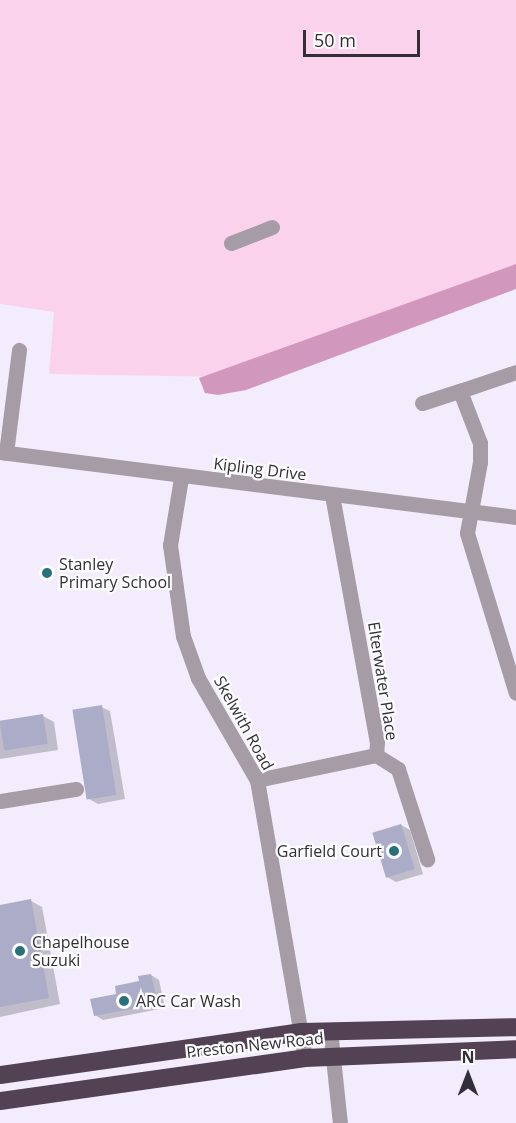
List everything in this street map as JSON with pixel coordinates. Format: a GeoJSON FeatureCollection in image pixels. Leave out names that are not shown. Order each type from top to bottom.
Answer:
{"type":"FeatureCollection","features":[{"type":"Feature","properties":{"kind":"highway","name":"Preston New Road"},"geometry":{"type":"LineString","coordinates":[[0,1075],[302,1032],[516,1027]]}},
{"type":"Feature","properties":{"kind":"highway","name":"Preston New Road"},"geometry":{"type":"LineString","coordinates":[[0,1101],[305,1058],[516,1050]]}},
{"type":"Feature","properties":{"kind":"street"},"geometry":{"type":"LineString","coordinates":[[231,243],[272,226]]}},
{"type":"Feature","properties":{"kind":"street"},"geometry":{"type":"LineString","coordinates":[[3,453],[19,350]]}},
{"type":"Feature","properties":{"kind":"street"},"geometry":{"type":"LineString","coordinates":[[427,397],[460,391],[516,372]]}},
{"type":"Feature","properties":{"kind":"street"},"geometry":{"type":"LineString","coordinates":[[460,391],[480,443],[467,533],[516,693]]}},
{"type":"Feature","properties":{"kind":"street","name":"Kipling Drive"},"geometry":{"type":"LineString","coordinates":[[3,453],[181,478],[516,517]]}},
{"type":"Feature","properties":{"kind":"street","name":"Skelwith Road"},"geometry":{"type":"LineString","coordinates":[[181,478],[170,545],[183,636],[198,678],[257,780],[305,1058]]}},
{"type":"Feature","properties":{"kind":"street","name":"Elterwater Place"},"geometry":{"type":"LineString","coordinates":[[332,495],[376,755],[398,769],[428,859]]}},
{"type":"Feature","properties":{"kind":"street"},"geometry":{"type":"LineString","coordinates":[[257,780],[376,755]]}},
{"type":"Feature","properties":{"kind":"street"},"geometry":{"type":"LineString","coordinates":[[0,801],[76,789]]}},
{"type":"Feature","properties":{"kind":"street"},"geometry":{"type":"LineString","coordinates":[[330,1030],[340,1123]]}},
{"type":"Feature","properties":{"kind":"shaded area"},"geometry":{"type":"Polygon","coordinates":[[[0,0],[516,0],[516,273],[227,377],[49,374],[54,312],[0,304],[0,0]]]}},
{"type":"Feature","properties":{"kind":"shaded area"},"geometry":{"type":"Polygon","coordinates":[[[516,264],[516,289],[246,390],[218,395],[205,393],[199,378],[516,264]]]}},
{"type":"Feature","properties":{"kind":"building"},"geometry":{"type":"Polygon","coordinates":[[[102,705],[116,795],[87,800],[72,710],[102,705]]]}},
{"type":"Feature","properties":{"kind":"building"},"geometry":{"type":"Polygon","coordinates":[[[43,714],[48,744],[4,751],[0,721],[43,714]]]}},
{"type":"Feature","properties":{"kind":"building","name":"Garfield Court"},"geometry":{"type":"Polygon","coordinates":[[[401,824],[415,869],[386,878],[372,833],[401,824]]]}},
{"type":"Feature","properties":{"kind":"building","name":"Chapelhouse Suzuki"},"geometry":{"type":"Polygon","coordinates":[[[31,899],[49,998],[0,1007],[0,905],[31,899]]]}},
{"type":"Feature","properties":{"kind":"building","name":"ARC Car Wash"},"geometry":{"type":"Polygon","coordinates":[[[151,974],[158,1004],[94,1016],[90,999],[116,994],[115,986],[139,981],[138,976],[151,974]]]}},
{"type":"Feature","properties":{"kind":"place","name":"Stanley Primary School"},"geometry":{"type":"Point","coordinates":[47,573]}},
{"type":"Feature","properties":{"kind":"place","name":"Garfield Court"},"geometry":{"type":"Point","coordinates":[394,851]}},
{"type":"Feature","properties":{"kind":"place","name":"Chapelhouse Suzuki"},"geometry":{"type":"Point","coordinates":[20,951]}},
{"type":"Feature","properties":{"kind":"place","name":"ARC Car Wash"},"geometry":{"type":"Point","coordinates":[124,1001]}}]}
